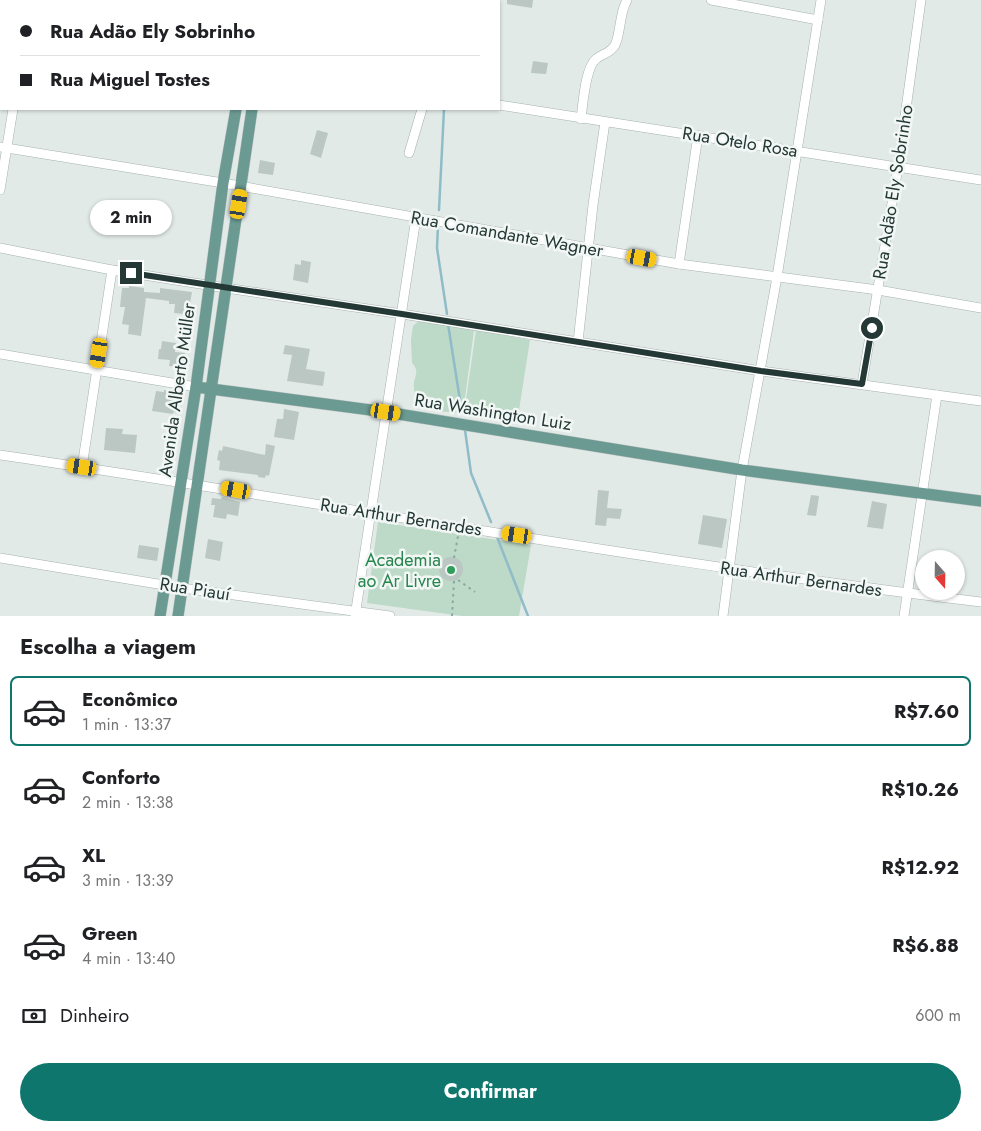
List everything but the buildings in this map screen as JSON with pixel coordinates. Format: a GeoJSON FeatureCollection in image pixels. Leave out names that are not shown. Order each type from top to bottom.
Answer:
{"type":"FeatureCollection","features":[{"type":"Feature","properties":{"kind":"main road","name":"Avenida Alberto Müller"},"geometry":{"type":"LineString","coordinates":[[160,616],[196,387],[223,183],[236,110]]}},
{"type":"Feature","properties":{"kind":"main road","name":"Avenida Alberto Müller"},"geometry":{"type":"LineString","coordinates":[[178,616],[252,110]]}},
{"type":"Feature","properties":{"kind":"main road","name":"Rua Washington Luiz"},"geometry":{"type":"LineString","coordinates":[[196,387],[386,412],[742,470],[981,501]]}},
{"type":"Feature","properties":{"kind":"street"},"geometry":{"type":"LineString","coordinates":[[581,119],[589,70],[595,59],[610,51],[615,45],[627,0]]}},
{"type":"Feature","properties":{"kind":"street"},"geometry":{"type":"LineString","coordinates":[[710,0],[818,20]]}},
{"type":"Feature","properties":{"kind":"street"},"geometry":{"type":"LineString","coordinates":[[723,616],[742,470],[777,277],[821,0]]}},
{"type":"Feature","properties":{"kind":"street","name":"Rua Adão Ely Sobrinho"},"geometry":{"type":"LineString","coordinates":[[862,384],[898,166],[921,0]]}},
{"type":"Feature","properties":{"kind":"street","name":"Rua Otelo Rosa"},"geometry":{"type":"LineString","coordinates":[[500,105],[981,180]]}},
{"type":"Feature","properties":{"kind":"street"},"geometry":{"type":"LineString","coordinates":[[0,190],[3,147],[13,110]]}},
{"type":"Feature","properties":{"kind":"street"},"geometry":{"type":"LineString","coordinates":[[409,153],[422,110]]}},
{"type":"Feature","properties":{"kind":"street"},"geometry":{"type":"LineString","coordinates":[[578,342],[593,205],[605,122]]}},
{"type":"Feature","properties":{"kind":"street"},"geometry":{"type":"LineString","coordinates":[[679,264],[698,135]]}},
{"type":"Feature","properties":{"kind":"street","name":"Rua Comandante Wagner"},"geometry":{"type":"LineString","coordinates":[[3,147],[223,183],[679,264],[878,290],[981,308]]}},
{"type":"Feature","properties":{"kind":"street"},"geometry":{"type":"LineString","coordinates":[[356,613],[416,218]]}},
{"type":"Feature","properties":{"kind":"street"},"geometry":{"type":"LineString","coordinates":[[0,248],[112,270],[226,288],[761,371],[981,401]]}},
{"type":"Feature","properties":{"kind":"street"},"geometry":{"type":"LineString","coordinates":[[82,467],[112,270]]}},
{"type":"Feature","properties":{"kind":"street","name":"Rua Washington Luiz"},"geometry":{"type":"LineString","coordinates":[[0,354],[196,387]]}},
{"type":"Feature","properties":{"kind":"street"},"geometry":{"type":"LineString","coordinates":[[904,616],[938,395]]}},
{"type":"Feature","properties":{"kind":"street","name":"Rua Arthur Bernardes"},"geometry":{"type":"LineString","coordinates":[[0,455],[197,484],[730,569],[907,594],[981,602]]}},
{"type":"Feature","properties":{"kind":"street","name":"Rua Piauí"},"geometry":{"type":"LineString","coordinates":[[0,558],[182,588],[356,613],[390,616]]}},
{"type":"Feature","properties":{"kind":"path"},"geometry":{"type":"LineString","coordinates":[[454,558],[459,526]]}},
{"type":"Feature","properties":{"kind":"path"},"geometry":{"type":"LineString","coordinates":[[458,580],[474,592]]}},
{"type":"Feature","properties":{"kind":"path"},"geometry":{"type":"LineString","coordinates":[[452,616],[454,581]]}},
{"type":"Feature","properties":{"kind":"green space"},"geometry":{"type":"Polygon","coordinates":[[[419,321],[474,330],[463,413],[434,411],[417,404],[414,387],[416,369],[412,363],[411,340],[413,326],[419,321]]]}},
{"type":"Feature","properties":{"kind":"green space"},"geometry":{"type":"Polygon","coordinates":[[[476,330],[530,340],[517,423],[464,414],[476,330]]]}},
{"type":"Feature","properties":{"kind":"green space"},"geometry":{"type":"Polygon","coordinates":[[[378,522],[531,545],[519,616],[462,616],[367,603],[378,522]]]}},
{"type":"Feature","properties":{"kind":"waterway"},"geometry":{"type":"LineString","coordinates":[[439,210],[444,110]]}},
{"type":"Feature","properties":{"kind":"waterway"},"geometry":{"type":"LineString","coordinates":[[438,225],[437,248],[447,314]]}},
{"type":"Feature","properties":{"kind":"waterway"},"geometry":{"type":"LineString","coordinates":[[448,324],[462,413]]}},
{"type":"Feature","properties":{"kind":"waterway"},"geometry":{"type":"LineString","coordinates":[[465,430],[471,473],[491,522]]}},
{"type":"Feature","properties":{"kind":"waterway"},"geometry":{"type":"LineString","coordinates":[[497,537],[528,616]]}},
{"type":"Feature","properties":{"kind":"place","name":"Academia ao Ar Livre"},"geometry":{"type":"Point","coordinates":[451,570]}},
{"type":"Feature","properties":{"kind":"route"},"geometry":{"type":"LineString","coordinates":[[131,273],[761,371],[862,384],[872,328]]}}]}
